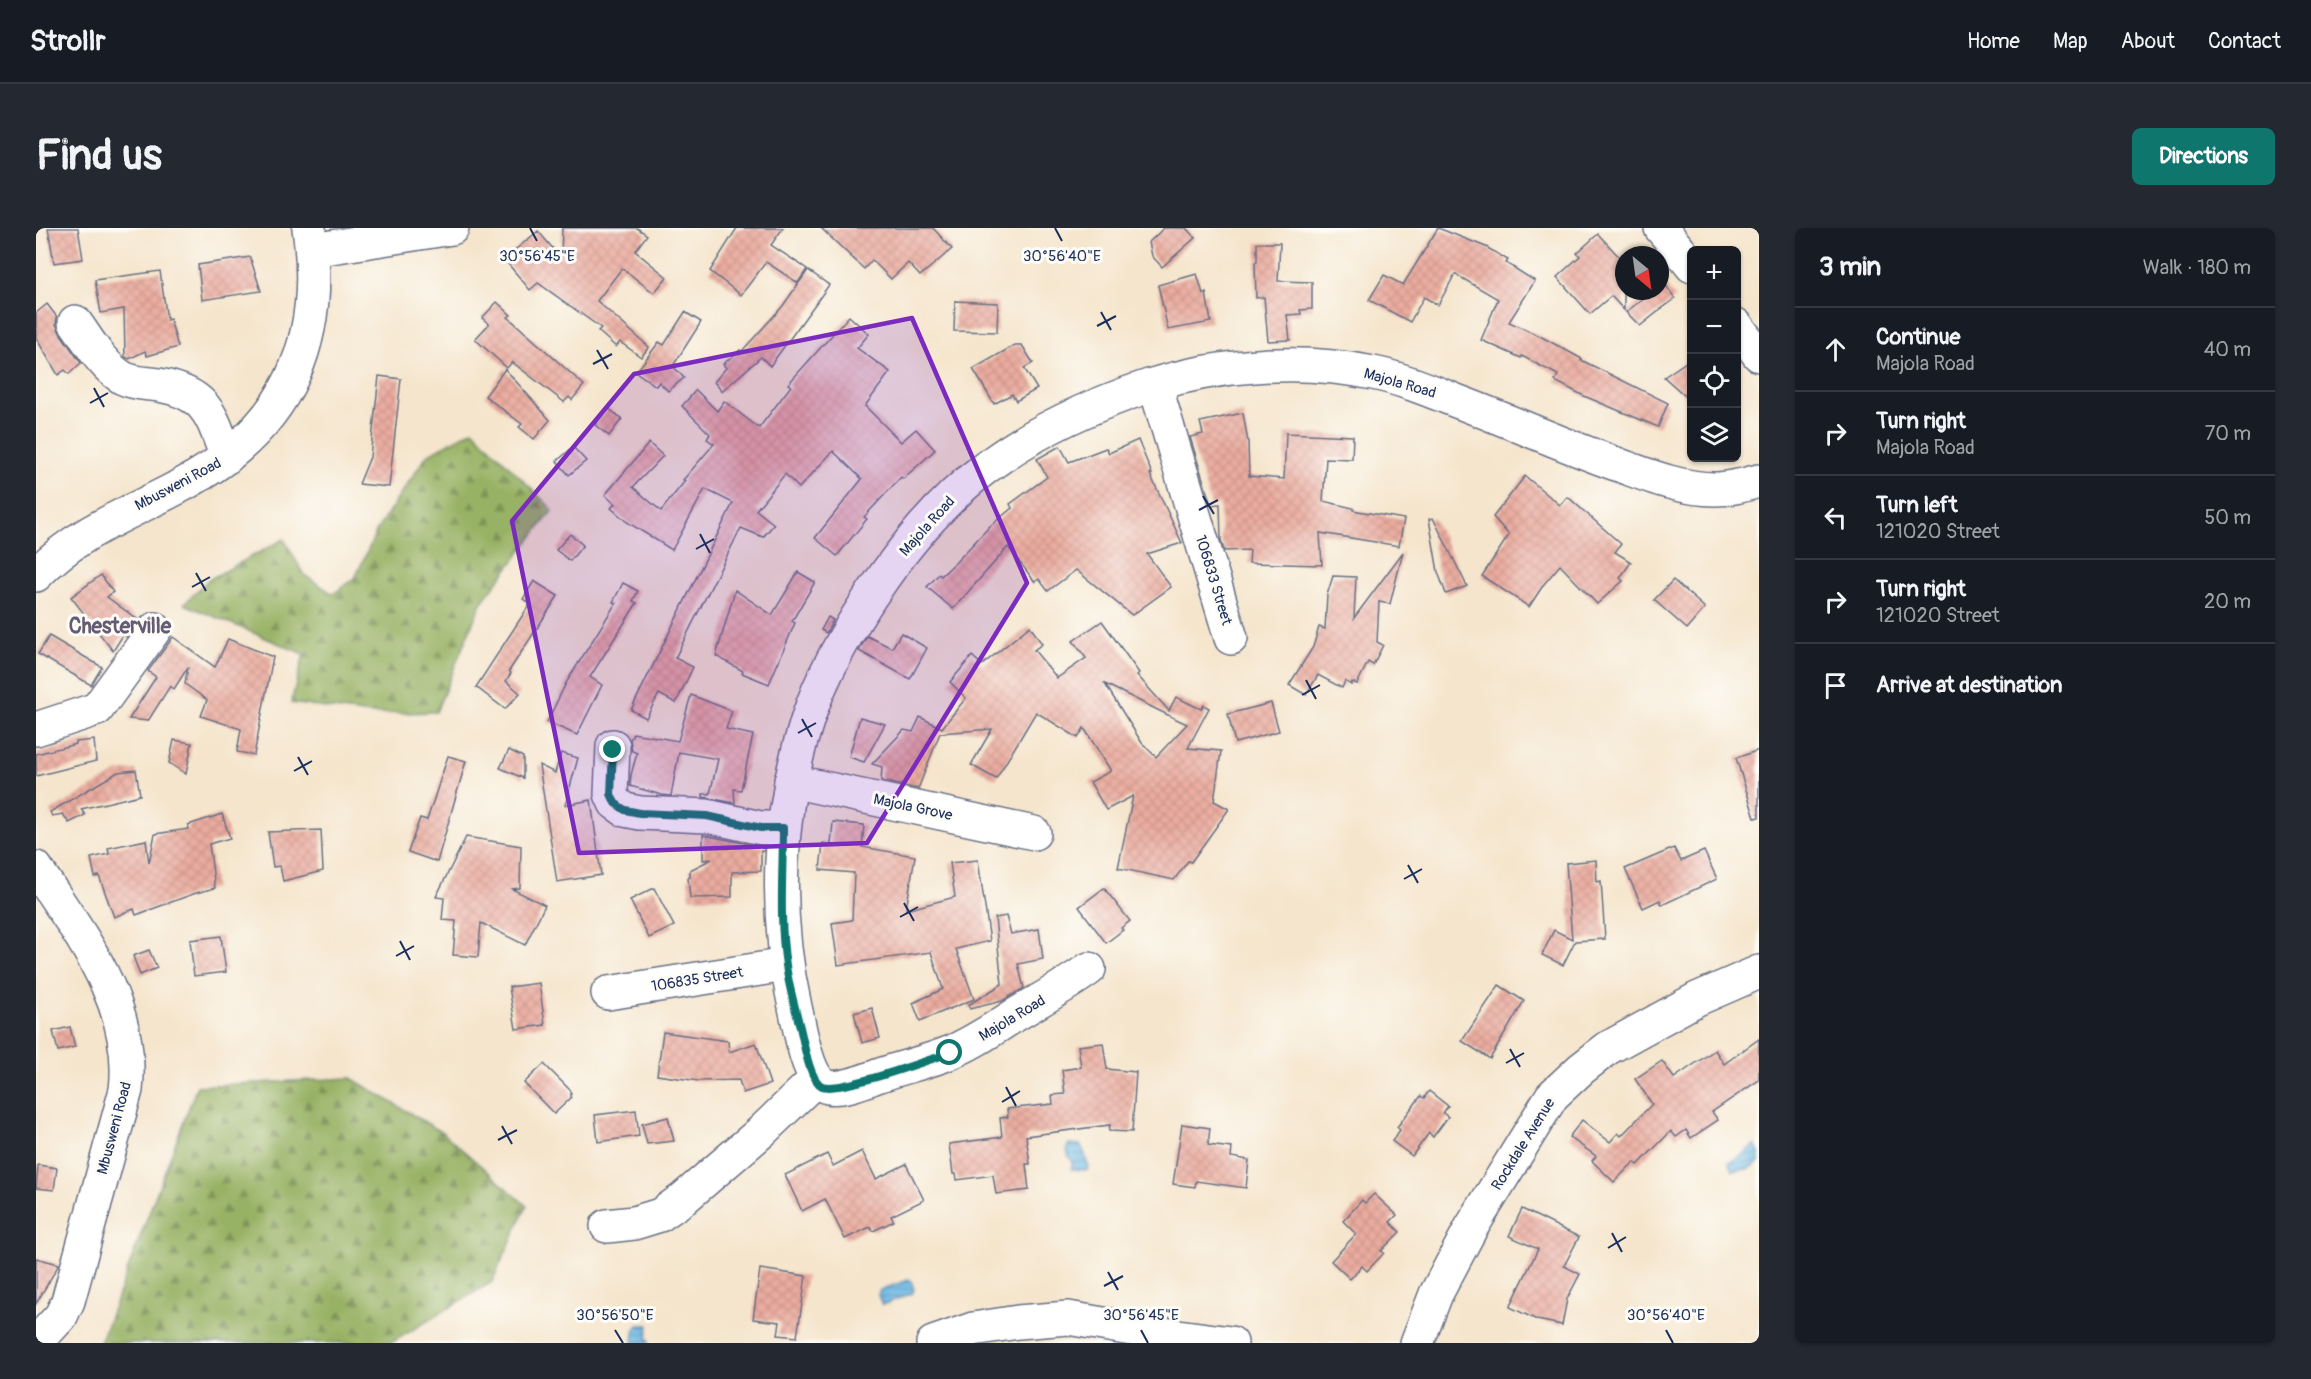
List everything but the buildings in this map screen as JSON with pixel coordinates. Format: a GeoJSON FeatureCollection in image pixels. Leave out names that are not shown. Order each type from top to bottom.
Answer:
{"type":"FeatureCollection","features":[{"type":"Feature","properties":{"kind":"street"},"geometry":{"type":"LineString","coordinates":[[310,239],[452,228]]}},
{"type":"Feature","properties":{"kind":"street"},"geometry":{"type":"LineString","coordinates":[[1661,228],[1687,260]]}},
{"type":"Feature","properties":{"kind":"street","name":"Mbusweni Road"},"geometry":{"type":"LineString","coordinates":[[36,575],[52,558],[81,536],[182,486],[227,457],[244,445],[265,422],[284,395],[296,372],[306,340],[312,295],[310,239]]}},
{"type":"Feature","properties":{"kind":"street"},"geometry":{"type":"LineString","coordinates":[[75,322],[108,367],[124,378],[189,393],[201,403],[210,413],[227,457]]}},
{"type":"Feature","properties":{"kind":"street"},"geometry":{"type":"LineString","coordinates":[[1741,330],[1759,354]]}},
{"type":"Feature","properties":{"kind":"street","name":"Majola Road"},"geometry":{"type":"LineString","coordinates":[[1089,969],[980,1038],[950,1053],[854,1084],[836,1087],[824,1086],[815,1080],[805,1050],[786,965],[782,891],[783,828],[791,781],[807,720],[830,667],[862,608],[901,554],[940,508],[988,466],[1071,415],[1155,385],[1210,372],[1276,365],[1332,367],[1375,373],[1413,384],[1609,462],[1683,486],[1732,488],[1759,481]]}},
{"type":"Feature","properties":{"kind":"street","name":"106833 Street"},"geometry":{"type":"LineString","coordinates":[[1155,385],[1231,638]]}},
{"type":"Feature","properties":{"kind":"street"},"geometry":{"type":"LineString","coordinates":[[36,729],[97,709],[155,629]]}},
{"type":"Feature","properties":{"kind":"street"},"geometry":{"type":"LineString","coordinates":[[613,746],[611,794],[615,803],[625,810],[640,813],[707,816],[761,828],[783,828]]}},
{"type":"Feature","properties":{"kind":"street","name":"Majola Grove"},"geometry":{"type":"LineString","coordinates":[[791,781],[1034,833]]}},
{"type":"Feature","properties":{"kind":"street","name":"Mbusweni Road"},"geometry":{"type":"LineString","coordinates":[[36,868],[89,947],[111,992],[121,1019],[129,1068],[126,1090],[68,1301],[61,1316],[48,1330]]}},
{"type":"Feature","properties":{"kind":"street","name":"106835 Street"},"geometry":{"type":"LineString","coordinates":[[608,993],[786,965]]}},
{"type":"Feature","properties":{"kind":"street","name":"Rockdale Avenue"},"geometry":{"type":"LineString","coordinates":[[1417,1343],[1436,1294],[1471,1228],[1552,1096],[1608,1048],[1697,999],[1738,979],[1759,972]]}},
{"type":"Feature","properties":{"kind":"street"},"geometry":{"type":"LineString","coordinates":[[607,1226],[634,1223],[660,1215],[761,1131],[815,1080]]}},
{"type":"Feature","properties":{"kind":"street"},"geometry":{"type":"LineString","coordinates":[[933,1343],[973,1329],[1068,1318],[1231,1343]]}},
{"type":"Feature","properties":{"kind":"highlighted area"},"geometry":{"type":"Polygon","coordinates":[[[912,318],[1027,583],[867,843],[579,853],[512,521],[634,374],[912,318]]]}},
{"type":"Feature","properties":{"kind":"green space"},"geometry":{"type":"Polygon","coordinates":[[[473,430],[553,510],[481,603],[436,712],[370,714],[291,703],[304,654],[184,604],[208,580],[284,539],[304,575],[333,594],[355,578],[378,528],[427,455],[473,430]]]}},
{"type":"Feature","properties":{"kind":"green space"},"geometry":{"type":"Polygon","coordinates":[[[351,1078],[442,1132],[527,1206],[492,1282],[391,1343],[100,1343],[197,1086],[351,1078]]]}},
{"type":"Feature","properties":{"kind":"water"},"geometry":{"type":"Polygon","coordinates":[[[1069,1144],[1080,1145],[1089,1167],[1087,1170],[1071,1169],[1073,1162],[1068,1156],[1069,1144]]]}},
{"type":"Feature","properties":{"kind":"water"},"geometry":{"type":"Polygon","coordinates":[[[1755,1144],[1759,1153],[1759,1162],[1748,1169],[1733,1171],[1729,1162],[1741,1156],[1755,1144]]]}},
{"type":"Feature","properties":{"kind":"water"},"geometry":{"type":"Polygon","coordinates":[[[911,1281],[913,1293],[882,1305],[878,1295],[880,1290],[911,1281]]]}},
{"type":"Feature","properties":{"kind":"water"},"geometry":{"type":"Polygon","coordinates":[[[638,1325],[649,1325],[647,1338],[649,1343],[633,1343],[634,1332],[638,1325]]]}},
{"type":"Feature","properties":{"kind":"district","name":"Chesterville"},"geometry":{"type":"Point","coordinates":[120,626]}},
{"type":"Feature","properties":{"kind":"route"},"geometry":{"type":"LineString","coordinates":[[613,750],[612,799],[625,810],[640,813],[707,816],[761,828],[783,828],[782,891],[786,965],[805,1050],[815,1080],[824,1086],[854,1084],[950,1053]]}}]}
